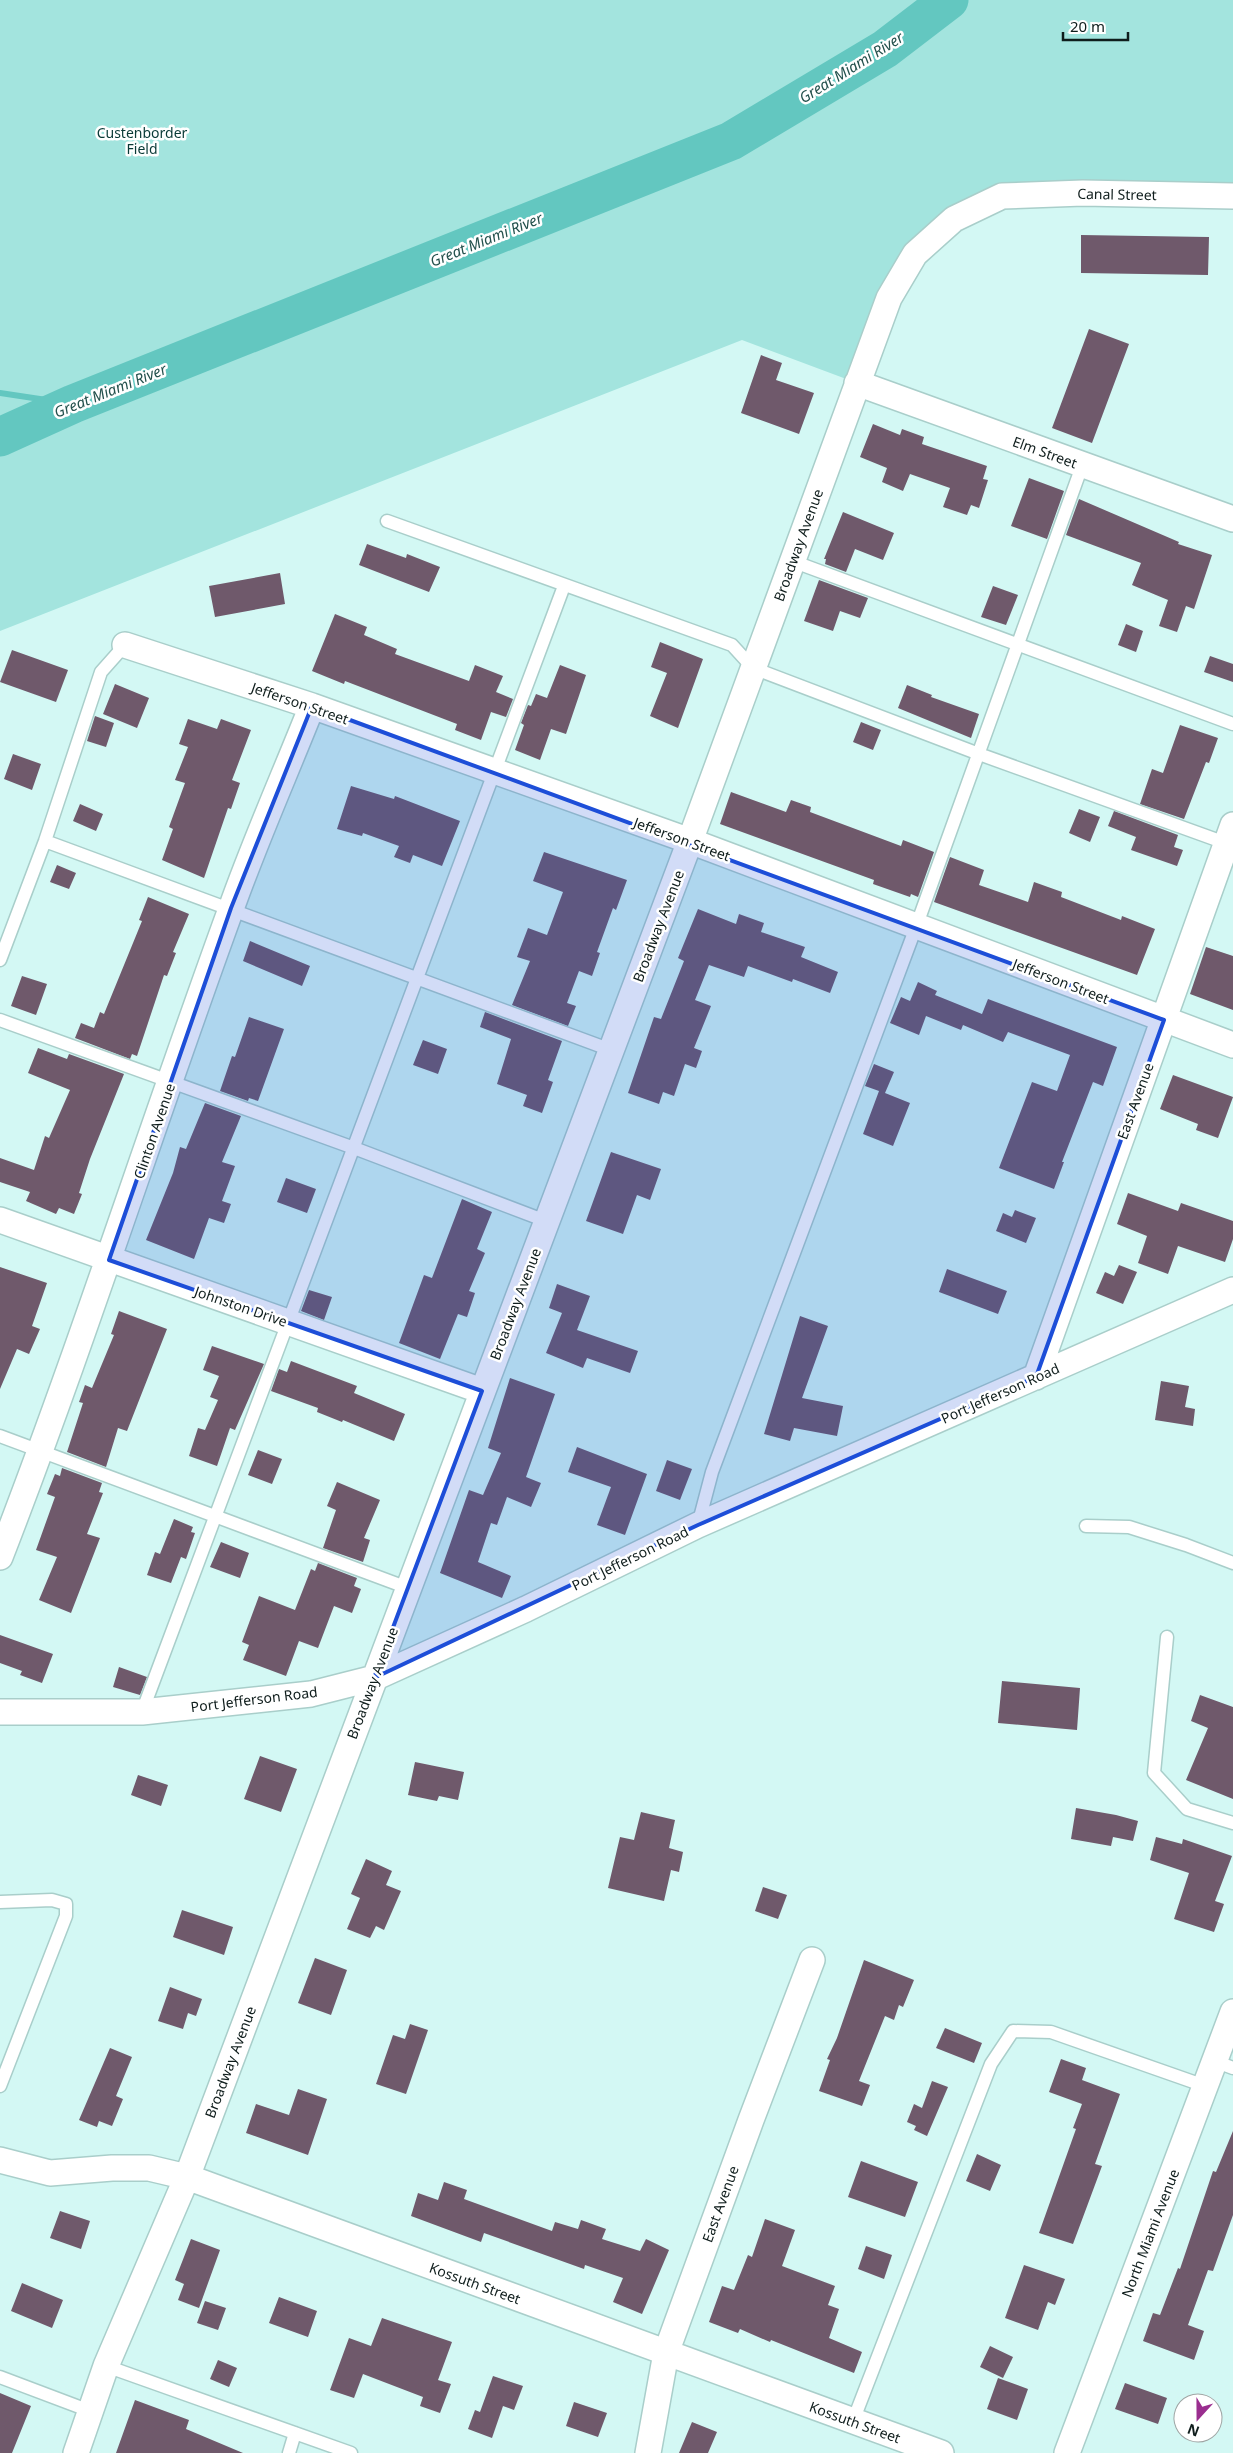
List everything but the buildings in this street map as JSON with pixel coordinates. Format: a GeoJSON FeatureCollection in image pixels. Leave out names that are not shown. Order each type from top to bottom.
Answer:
{"type":"FeatureCollection","features":[{"type":"Feature","properties":{"kind":"street","name":"Canal Street"},"geometry":{"type":"LineString","coordinates":[[1002,196],[1083,193],[1233,196]]}},
{"type":"Feature","properties":{"kind":"street","name":"Broadway Avenue"},"geometry":{"type":"LineString","coordinates":[[76,2453],[106,2366],[187,2177],[690,841],[889,298],[915,254],[954,219],[1002,196]]}},
{"type":"Feature","properties":{"kind":"street","name":"Elm Street"},"geometry":{"type":"LineString","coordinates":[[857,383],[1082,466],[1233,519]]}},
{"type":"Feature","properties":{"kind":"street","name":"Jefferson Street"},"geometry":{"type":"LineString","coordinates":[[125,645],[312,706],[690,841],[1233,1045]]}},
{"type":"Feature","properties":{"kind":"street","name":"Clinton Avenue"},"geometry":{"type":"LineString","coordinates":[[0,1557],[41,1451],[109,1260],[231,908],[312,706]]}},
{"type":"Feature","properties":{"kind":"street","name":"East Avenue"},"geometry":{"type":"LineString","coordinates":[[1036,1377],[1231,838]]}},
{"type":"Feature","properties":{"kind":"street","name":"Johnston Drive"},"geometry":{"type":"LineString","coordinates":[[0,1220],[482,1392]]}},
{"type":"Feature","properties":{"kind":"street","name":"Port Jefferson Road"},"geometry":{"type":"LineString","coordinates":[[0,1712],[142,1712],[311,1694],[374,1678],[526,1609],[698,1525],[1233,1290]]}},
{"type":"Feature","properties":{"kind":"street","name":"East Avenue"},"geometry":{"type":"LineString","coordinates":[[648,2453],[666,2353],[812,1960]]}},
{"type":"Feature","properties":{"kind":"street","name":"North Miami Avenue"},"geometry":{"type":"LineString","coordinates":[[1067,2453],[1205,2086],[1224,2065],[1233,2012]]}},
{"type":"Feature","properties":{"kind":"street","name":"Kossuth Street"},"geometry":{"type":"LineString","coordinates":[[0,2160],[50,2173],[112,2168],[148,2168],[187,2177],[941,2453]]}},
{"type":"Feature","properties":{"kind":"lane"},"geometry":{"type":"LineString","coordinates":[[698,1525],[712,1472],[916,927],[1082,466]]}},
{"type":"Feature","properties":{"kind":"lane"},"geometry":{"type":"LineString","coordinates":[[387,521],[732,645],[753,668],[979,754],[1231,838]]}},
{"type":"Feature","properties":{"kind":"lane"},"geometry":{"type":"LineString","coordinates":[[792,561],[1233,724]]}},
{"type":"Feature","properties":{"kind":"lane"},"geometry":{"type":"LineString","coordinates":[[142,1712],[564,586]]}},
{"type":"Feature","properties":{"kind":"lane"},"geometry":{"type":"LineString","coordinates":[[0,960],[45,840],[101,672],[125,645]]}},
{"type":"Feature","properties":{"kind":"lane"},"geometry":{"type":"LineString","coordinates":[[45,840],[611,1050]]}},
{"type":"Feature","properties":{"kind":"lane"},"geometry":{"type":"LineString","coordinates":[[0,1020],[354,1148],[546,1221]]}},
{"type":"Feature","properties":{"kind":"lane"},"geometry":{"type":"LineString","coordinates":[[0,1436],[408,1588]]}},
{"type":"Feature","properties":{"kind":"lane"},"geometry":{"type":"LineString","coordinates":[[1086,1526],[1129,1527],[1186,1544],[1233,1563]]}},
{"type":"Feature","properties":{"kind":"lane"},"geometry":{"type":"LineString","coordinates":[[1167,1637],[1154,1773],[1188,1810],[1233,1823]]}},
{"type":"Feature","properties":{"kind":"lane"},"geometry":{"type":"LineString","coordinates":[[0,1902],[52,1900],[66,1904],[66,1916],[0,2086]]}},
{"type":"Feature","properties":{"kind":"lane"},"geometry":{"type":"LineString","coordinates":[[853,2421],[991,2064],[1013,2031],[1051,2032],[1205,2086]]}},
{"type":"Feature","properties":{"kind":"lane"},"geometry":{"type":"LineString","coordinates":[[106,2366],[351,2453]]}},
{"type":"Feature","properties":{"kind":"lane"},"geometry":{"type":"LineString","coordinates":[[0,2377],[90,2411]]}},
{"type":"Feature","properties":{"kind":"lane"},"geometry":{"type":"LineString","coordinates":[[289,2453],[295,2433]]}},
{"type":"Feature","properties":{"kind":"highlighted area"},"geometry":{"type":"Polygon","coordinates":[[[312,706],[1164,1020],[1036,1377],[698,1525],[374,1678],[482,1391],[109,1260],[231,908],[312,706]]]}},
{"type":"Feature","properties":{"kind":"green space","name":"Custenborder Field"},"geometry":{"type":"Polygon","coordinates":[[[0,0],[1233,0],[1233,196],[1002,196],[915,254],[857,383],[742,340],[0,631],[0,0]]]}},
{"type":"Feature","properties":{"kind":"waterway","name":"Great Miami River"},"geometry":{"type":"LineString","coordinates":[[0,437],[73,404],[731,141],[885,49],[949,0]]}},
{"type":"Feature","properties":{"kind":"waterway"},"geometry":{"type":"LineString","coordinates":[[0,393],[73,404]]}}]}
